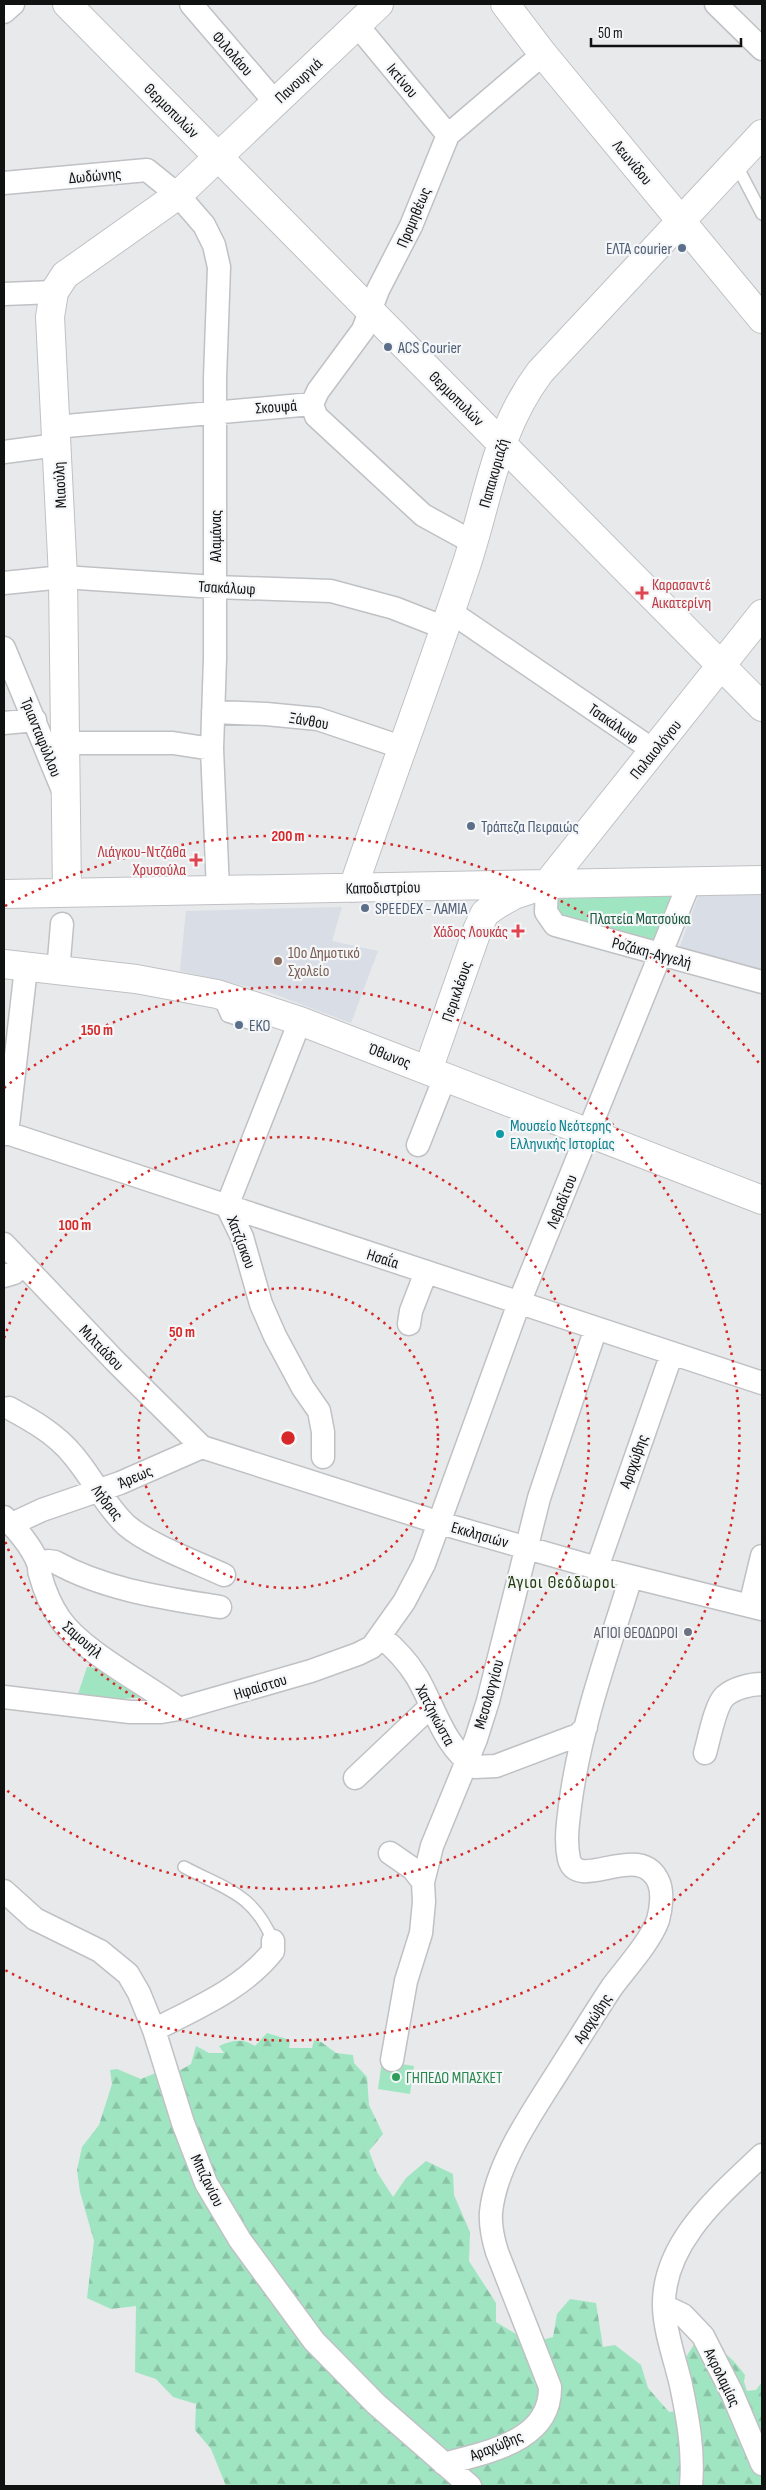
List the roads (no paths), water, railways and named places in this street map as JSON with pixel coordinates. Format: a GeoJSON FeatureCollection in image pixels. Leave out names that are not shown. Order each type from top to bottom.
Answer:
{"type":"FeatureCollection","features":[{"type":"Feature","properties":{"kind":"main road","name":"Θερμοπυλών"},"geometry":{"type":"LineString","coordinates":[[67,4],[762,707]]}},
{"type":"Feature","properties":{"kind":"main road","name":"Πανουργιά"},"geometry":{"type":"LineString","coordinates":[[219,158],[275,102],[379,4]]}},
{"type":"Feature","properties":{"kind":"main road","name":"Λεωνίδου"},"geometry":{"type":"LineString","coordinates":[[506,5],[542,54],[681,219],[762,319]]}},
{"type":"Feature","properties":{"kind":"main road","name":"Παπακυριαζή"},"geometry":{"type":"LineString","coordinates":[[353,888],[474,543],[501,442],[514,410],[540,372],[762,134]]}},
{"type":"Feature","properties":{"kind":"main road","name":"Μιαούλη"},"geometry":{"type":"LineString","coordinates":[[67,893],[67,743],[63,577],[50,317],[54,292],[65,275],[178,194],[219,158]]}},
{"type":"Feature","properties":{"kind":"main road","name":"Παλαιολόγου"},"geometry":{"type":"LineString","coordinates":[[547,884],[762,614]]}},
{"type":"Feature","properties":{"kind":"main road","name":"Καποδιστρίου"},"geometry":{"type":"LineString","coordinates":[[4,894],[762,880]]}},
{"type":"Feature","properties":{"kind":"main road"},"geometry":{"type":"LineString","coordinates":[[474,886],[485,912],[514,895],[547,884]]}},
{"type":"Feature","properties":{"kind":"main road","name":"Περικλέους"},"geometry":{"type":"LineString","coordinates":[[436,1073],[478,928],[485,912]]}},
{"type":"Feature","properties":{"kind":"main road","name":"Όθωνος"},"geometry":{"type":"LineString","coordinates":[[15,966],[136,979],[218,994],[300,1021],[762,1200]]}},
{"type":"Feature","properties":{"kind":"street"},"geometry":{"type":"LineString","coordinates":[[4,12],[13,4]]}},
{"type":"Feature","properties":{"kind":"street","name":"Φιλολάου"},"geometry":{"type":"LineString","coordinates":[[191,4],[275,102]]}},
{"type":"Feature","properties":{"kind":"street"},"geometry":{"type":"LineString","coordinates":[[716,4],[762,49]]}},
{"type":"Feature","properties":{"kind":"street","name":"Ικτίνου"},"geometry":{"type":"LineString","coordinates":[[358,25],[448,134]]}},
{"type":"Feature","properties":{"kind":"street","name":"Προμηθέως"},"geometry":{"type":"LineString","coordinates":[[312,404],[318,390],[363,330],[372,312],[378,290],[412,226],[448,134],[542,54]]}},
{"type":"Feature","properties":{"kind":"street","name":"Δωδώνης"},"geometry":{"type":"LineString","coordinates":[[4,183],[147,170],[178,194]]}},
{"type":"Feature","properties":{"kind":"street","name":"Αλαμάνας"},"geometry":{"type":"LineString","coordinates":[[178,194],[204,225],[214,245],[219,267],[215,411],[214,712],[212,749],[218,890]]}},
{"type":"Feature","properties":{"kind":"street"},"geometry":{"type":"LineString","coordinates":[[4,294],[54,292]]}},
{"type":"Feature","properties":{"kind":"street","name":"Σκουφά"},"geometry":{"type":"LineString","coordinates":[[4,452],[56,436],[215,411],[312,404],[316,416],[423,514],[474,543]]}},
{"type":"Feature","properties":{"kind":"street","name":"Τσακάλωφ"},"geometry":{"type":"LineString","coordinates":[[4,584],[63,577],[215,587],[332,591],[448,620],[654,750]]}},
{"type":"Feature","properties":{"kind":"street","name":"Τριανταφύλλου"},"geometry":{"type":"LineString","coordinates":[[4,648],[67,798]]}},
{"type":"Feature","properties":{"kind":"street","name":"Ξάνθου"},"geometry":{"type":"LineString","coordinates":[[214,712],[318,719],[401,747]]}},
{"type":"Feature","properties":{"kind":"street"},"geometry":{"type":"LineString","coordinates":[[4,723],[35,720]]}},
{"type":"Feature","properties":{"kind":"street"},"geometry":{"type":"LineString","coordinates":[[67,743],[173,743],[212,749]]}},
{"type":"Feature","properties":{"kind":"street","name":"Λεβαδίτου"},"geometry":{"type":"LineString","coordinates":[[440,1523],[519,1303],[690,882]]}},
{"type":"Feature","properties":{"kind":"street","name":"Ροζάκη-Αγγελή"},"geometry":{"type":"LineString","coordinates":[[547,884],[546,912],[555,925],[762,982]]}},
{"type":"Feature","properties":{"kind":"street"},"geometry":{"type":"LineString","coordinates":[[58,972],[62,924]]}},
{"type":"Feature","properties":{"kind":"street"},"geometry":{"type":"LineString","coordinates":[[5,1133],[15,966]]}},
{"type":"Feature","properties":{"kind":"street","name":"Χατζίσκου"},"geometry":{"type":"LineString","coordinates":[[300,1021],[228,1206],[242,1237],[261,1304],[294,1373],[319,1411],[323,1432],[324,1457]]}},
{"type":"Feature","properties":{"kind":"street"},"geometry":{"type":"LineString","coordinates":[[418,1145],[436,1073]]}},
{"type":"Feature","properties":{"kind":"street","name":"Ησαΐα"},"geometry":{"type":"LineString","coordinates":[[5,1133],[762,1383]]}},
{"type":"Feature","properties":{"kind":"street","name":"Μιλτιάδου"},"geometry":{"type":"LineString","coordinates":[[4,1244],[116,1362],[202,1447]]}},
{"type":"Feature","properties":{"kind":"street"},"geometry":{"type":"LineString","coordinates":[[4,1276],[14,1273],[24,1265]]}},
{"type":"Feature","properties":{"kind":"street"},"geometry":{"type":"LineString","coordinates":[[409,1324],[411,1311],[426,1272]]}},
{"type":"Feature","properties":{"kind":"street","name":"Μεσολογγίου"},"geometry":{"type":"LineString","coordinates":[[392,2060],[406,1981],[422,1933],[424,1902],[422,1882],[437,1833],[467,1762],[488,1702],[538,1498],[596,1328]]}},
{"type":"Feature","properties":{"kind":"street","name":"Αραχώβης"},"geometry":{"type":"LineString","coordinates":[[597,1568],[672,1354]]}},
{"type":"Feature","properties":{"kind":"street","name":"Λήδρας"},"geometry":{"type":"LineString","coordinates":[[9,1408],[44,1428],[66,1446],[116,1515],[128,1526],[164,1547],[224,1575]]}},
{"type":"Feature","properties":{"kind":"street","name":"Άρεως"},"geometry":{"type":"LineString","coordinates":[[8,1521],[98,1490],[202,1447]]}},
{"type":"Feature","properties":{"kind":"street","name":"Εκκλησιών"},"geometry":{"type":"LineString","coordinates":[[202,1447],[440,1523],[526,1548],[631,1577],[756,1608]]}},
{"type":"Feature","properties":{"kind":"street","name":"Σαμουήλ"},"geometry":{"type":"LineString","coordinates":[[8,1521],[39,1564],[38,1570],[54,1609],[74,1634],[179,1709]]}},
{"type":"Feature","properties":{"kind":"street","name":"Ηφαίστου"},"geometry":{"type":"LineString","coordinates":[[4,1697],[130,1712],[179,1709],[336,1662],[365,1651],[381,1636],[417,1580],[440,1523]]}},
{"type":"Feature","properties":{"kind":"street"},"geometry":{"type":"LineString","coordinates":[[756,1608],[762,1556]]}},
{"type":"Feature","properties":{"kind":"street"},"geometry":{"type":"LineString","coordinates":[[39,1564],[48,1561],[55,1562],[100,1582],[167,1599],[220,1607]]}},
{"type":"Feature","properties":{"kind":"street","name":"Αραχώβης"},"geometry":{"type":"LineString","coordinates":[[444,2464],[510,2443],[533,2430],[544,2416],[550,2399],[550,2387],[497,2252],[491,2229],[493,2202],[509,2154],[533,2111],[602,2002],[658,1920],[661,1903],[660,1887],[654,1872],[645,1866],[631,1864],[586,1872],[578,1870],[570,1862],[567,1832],[577,1763],[586,1727],[631,1577]]}},
{"type":"Feature","properties":{"kind":"street","name":"Χατζηκώστα"},"geometry":{"type":"LineString","coordinates":[[381,1636],[405,1660],[416,1676],[452,1746],[467,1762],[475,1767],[496,1766],[578,1736],[586,1727]]}},
{"type":"Feature","properties":{"kind":"street"},"geometry":{"type":"LineString","coordinates":[[705,1753],[717,1712],[724,1696],[750,1684],[762,1684]]}},
{"type":"Feature","properties":{"kind":"street"},"geometry":{"type":"LineString","coordinates":[[355,1778],[432,1706]]}},
{"type":"Feature","properties":{"kind":"street"},"geometry":{"type":"LineString","coordinates":[[390,1853],[413,1869],[422,1882]]}},
{"type":"Feature","properties":{"kind":"street","name":"Μπιζανίου"},"geometry":{"type":"LineString","coordinates":[[4,1891],[35,1919],[100,1951],[122,1967],[139,1993],[154,2030],[183,2123],[206,2183],[240,2240],[314,2341],[376,2404],[470,2486]]}},
{"type":"Feature","properties":{"kind":"street"},"geometry":{"type":"LineString","coordinates":[[154,2030],[205,2005],[253,1973],[273,1951],[273,1941]]}},
{"type":"Feature","properties":{"kind":"street"},"geometry":{"type":"LineString","coordinates":[[691,2486],[692,2442],[664,2306],[667,2278],[682,2242],[701,2217],[762,2155]]}},
{"type":"Feature","properties":{"kind":"street","name":"Ακρολαμίας"},"geometry":{"type":"LineString","coordinates":[[664,2306],[683,2316],[703,2336],[732,2393],[762,2464]]}},
{"type":"Feature","properties":{"kind":"lane"},"geometry":{"type":"LineString","coordinates":[[736,162],[762,214]]}},
{"type":"Feature","properties":{"kind":"lane"},"geometry":{"type":"LineString","coordinates":[[184,1867],[236,1893],[252,1905],[265,1922],[273,1941]]}},
{"type":"Feature","properties":{"kind":"place","name":"ΕΛΤΑ courier"},"geometry":{"type":"Point","coordinates":[682,248]}},
{"type":"Feature","properties":{"kind":"place","name":"ACS Courier"},"geometry":{"type":"Point","coordinates":[388,347]}},
{"type":"Feature","properties":{"kind":"place","name":"Καρασαντέ Αικατερίνη"},"geometry":{"type":"Point","coordinates":[642,593]}},
{"type":"Feature","properties":{"kind":"place","name":"Τράπεζα Πειραιώς"},"geometry":{"type":"Point","coordinates":[471,826]}},
{"type":"Feature","properties":{"kind":"place","name":"Λιάγκου-Ντζάθα Χρυσούλα"},"geometry":{"type":"Point","coordinates":[196,860]}},
{"type":"Feature","properties":{"kind":"place","name":"SPEEDEX - ΛΑΜΙΑ"},"geometry":{"type":"Point","coordinates":[365,908]}},
{"type":"Feature","properties":{"kind":"place","name":"Χάδος Λουκάς"},"geometry":{"type":"Point","coordinates":[518,931]}},
{"type":"Feature","properties":{"kind":"place","name":"10ο Δημοτικό Σχολείο"},"geometry":{"type":"Point","coordinates":[278,961]}},
{"type":"Feature","properties":{"kind":"place","name":"EKO"},"geometry":{"type":"Point","coordinates":[239,1025]}},
{"type":"Feature","properties":{"kind":"place","name":"Μουσείο Νεότερης Ελληνικής Ιστορίας"},"geometry":{"type":"Point","coordinates":[500,1134]}},
{"type":"Feature","properties":{"kind":"place","name":"ΑΓΙΟΙ ΘΕΟΔΩΡΟΙ"},"geometry":{"type":"Point","coordinates":[688,1632]}},
{"type":"Feature","properties":{"kind":"place","name":"ΓΗΠΕΔΟ ΜΠΑΣΚΕΤ"},"geometry":{"type":"Point","coordinates":[396,2077]}},
{"type":"Feature","properties":{"kind":"district","name":"Άγιοι Θεόδωροι"},"geometry":{"type":"Point","coordinates":[562,1582]}},
{"type":"Feature","properties":{"kind":"park label","name":"Πλατεία Ματσούκα"},"geometry":{"type":"Point","coordinates":[640,918]}}]}
